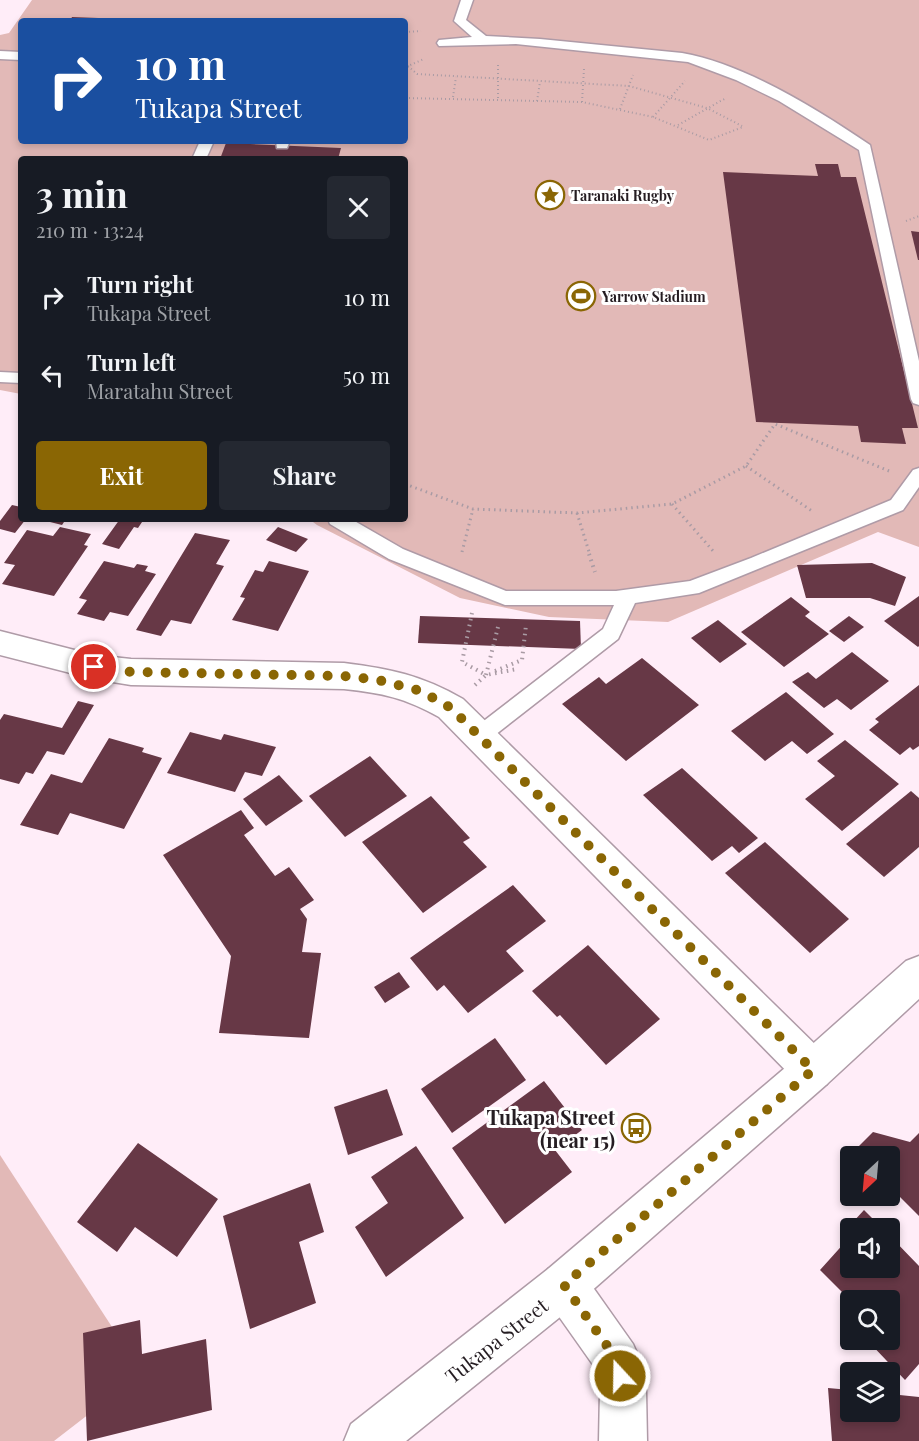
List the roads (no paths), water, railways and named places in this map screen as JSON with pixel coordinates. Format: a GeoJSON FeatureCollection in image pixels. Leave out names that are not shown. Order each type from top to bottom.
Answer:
{"type":"FeatureCollection","features":[{"type":"Feature","properties":{"kind":"street"},"geometry":{"type":"LineString","coordinates":[[0,643],[94,667],[131,672],[344,676],[378,680],[421,691],[451,708],[813,1070]]}},
{"type":"Feature","properties":{"kind":"street","name":"Tukapa Street"},"geometry":{"type":"LineString","coordinates":[[368,1441],[564,1285],[813,1070],[919,974]]}},
{"type":"Feature","properties":{"kind":"street"},"geometry":{"type":"LineString","coordinates":[[564,1285],[617,1360],[623,1391],[623,1441]]}},
{"type":"Feature","properties":{"kind":"lane"},"geometry":{"type":"LineString","coordinates":[[467,0],[460,21],[483,40]]}},
{"type":"Feature","properties":{"kind":"lane"},"geometry":{"type":"LineString","coordinates":[[443,43],[499,40],[694,59],[753,82],[821,117],[865,148],[919,399]]}},
{"type":"Feature","properties":{"kind":"lane"},"geometry":{"type":"LineString","coordinates":[[0,55],[18,56]]}},
{"type":"Feature","properties":{"kind":"lane"},"geometry":{"type":"LineString","coordinates":[[0,377],[18,378]]}},
{"type":"Feature","properties":{"kind":"lane"},"geometry":{"type":"LineString","coordinates":[[342,522],[396,554],[505,598],[628,597],[692,588],[839,530],[897,505],[917,478]]}},
{"type":"Feature","properties":{"kind":"lane"},"geometry":{"type":"LineString","coordinates":[[479,736],[611,634],[628,597]]}},
{"type":"Feature","properties":{"kind":"place","name":"Taranaki Rugby"},"geometry":{"type":"Point","coordinates":[550,195]}},
{"type":"Feature","properties":{"kind":"place","name":"Yarrow Stadium"},"geometry":{"type":"Point","coordinates":[581,296]}},
{"type":"Feature","properties":{"kind":"place","name":"Tukapa Street (near 15)"},"geometry":{"type":"Point","coordinates":[636,1128]}}]}
